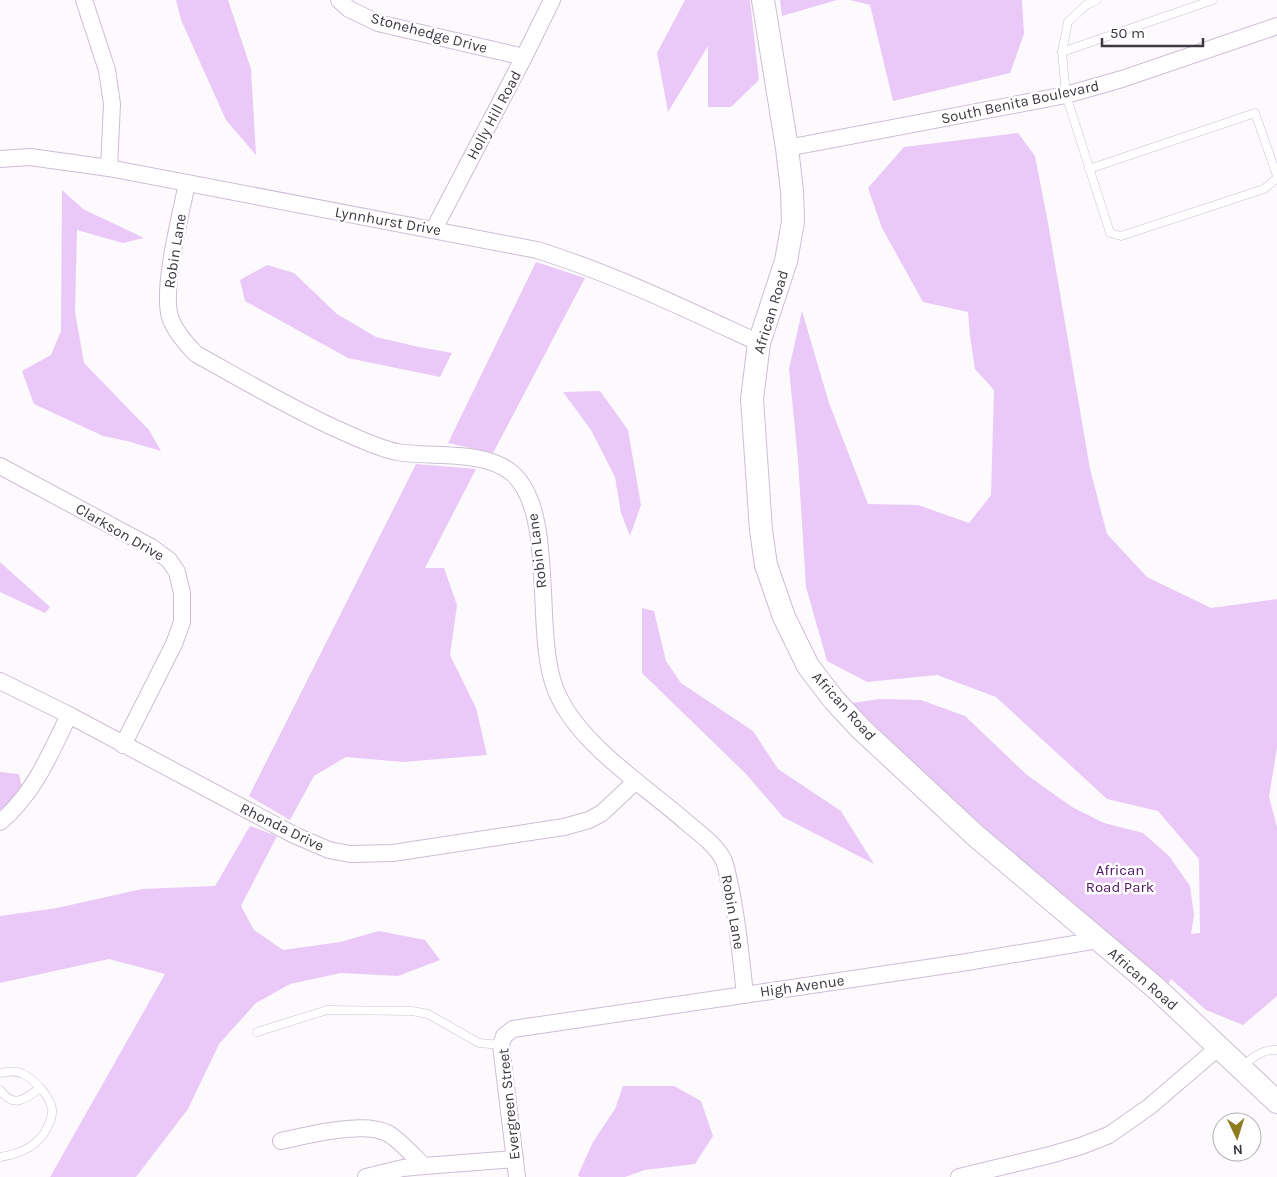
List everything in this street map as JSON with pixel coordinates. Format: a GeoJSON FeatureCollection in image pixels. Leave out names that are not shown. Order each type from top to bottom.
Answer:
{"type":"FeatureCollection","features":[{"type":"Feature","properties":{"kind":"street"},"geometry":{"type":"LineString","coordinates":[[84,0],[107,70],[112,104],[108,168]]}},
{"type":"Feature","properties":{"kind":"street","name":"Stonehedge Drive"},"geometry":{"type":"LineString","coordinates":[[339,0],[349,9],[378,23],[524,57]]}},
{"type":"Feature","properties":{"kind":"street","name":"Holly Hill Road"},"geometry":{"type":"LineString","coordinates":[[434,229],[552,0]]}},
{"type":"Feature","properties":{"kind":"street","name":"African Road"},"geometry":{"type":"LineString","coordinates":[[763,0],[787,148],[792,191],[793,222],[786,261],[759,344],[752,399],[760,530],[766,565],[784,617],[808,666],[834,700],[875,742],[976,836],[1157,989],[1277,1102]]}},
{"type":"Feature","properties":{"kind":"street","name":"South Benita Boulevard"},"geometry":{"type":"LineString","coordinates":[[787,148],[1066,95],[1277,26]]}},
{"type":"Feature","properties":{"kind":"street","name":"Lynnhurst Drive"},"geometry":{"type":"LineString","coordinates":[[0,160],[30,157],[108,168],[537,250],[570,260],[647,291],[759,344]]}},
{"type":"Feature","properties":{"kind":"street","name":"Robin Lane"},"geometry":{"type":"LineString","coordinates":[[186,183],[169,277],[167,299],[171,319],[183,341],[196,354],[320,422],[366,442],[396,452],[478,458],[495,463],[512,473],[529,495],[537,522],[547,655],[554,688],[583,734],[714,846],[724,860],[734,906],[745,994]]}},
{"type":"Feature","properties":{"kind":"street","name":"Clarkson Drive"},"geometry":{"type":"LineString","coordinates":[[0,466],[151,547],[170,560],[177,572],[182,593],[182,622],[174,644],[123,745]]}},
{"type":"Feature","properties":{"kind":"street","name":"Rhonda Drive"},"geometry":{"type":"LineString","coordinates":[[0,681],[69,715],[294,835],[328,850],[350,854],[393,853],[564,827],[589,820],[602,813],[636,780]]}},
{"type":"Feature","properties":{"kind":"street"},"geometry":{"type":"LineString","coordinates":[[0,822],[13,812],[35,783],[69,715]]}},
{"type":"Feature","properties":{"kind":"street","name":"High Avenue"},"geometry":{"type":"LineString","coordinates":[[504,1039],[513,1029],[960,963],[1098,940]]}},
{"type":"Feature","properties":{"kind":"street","name":"Evergreen Street"},"geometry":{"type":"LineString","coordinates":[[504,1039],[517,1177]]}},
{"type":"Feature","properties":{"kind":"street"},"geometry":{"type":"LineString","coordinates":[[959,1177],[1050,1155],[1082,1146],[1109,1135],[1149,1107],[1219,1047]]}},
{"type":"Feature","properties":{"kind":"street"},"geometry":{"type":"LineString","coordinates":[[281,1140],[334,1130],[374,1129],[388,1133],[424,1166]]}},
{"type":"Feature","properties":{"kind":"street"},"geometry":{"type":"LineString","coordinates":[[366,1177],[403,1168],[515,1159]]}},
{"type":"Feature","properties":{"kind":"lane"},"geometry":{"type":"LineString","coordinates":[[1089,169],[1255,113],[1277,177],[1264,189],[1121,236],[1110,233],[1089,169],[1066,95],[1062,52],[1068,22],[1086,2],[1097,0]]}},
{"type":"Feature","properties":{"kind":"lane"},"geometry":{"type":"LineString","coordinates":[[1062,52],[1213,0]]}},
{"type":"Feature","properties":{"kind":"lane"},"geometry":{"type":"LineString","coordinates":[[257,1032],[327,1010],[412,1011],[428,1014],[479,1042],[504,1039]]}},
{"type":"Feature","properties":{"kind":"lane"},"geometry":{"type":"LineString","coordinates":[[1241,1068],[1257,1054],[1277,1050]]}},
{"type":"Feature","properties":{"kind":"lane"},"geometry":{"type":"LineString","coordinates":[[0,1073],[12,1071],[22,1073],[40,1088],[52,1109],[51,1120],[44,1133],[33,1146],[23,1152],[0,1157]]}},
{"type":"Feature","properties":{"kind":"lane"},"geometry":{"type":"LineString","coordinates":[[0,1090],[6,1098],[16,1101],[26,1099],[40,1088]]}},
{"type":"Feature","properties":{"kind":"green space"},"geometry":{"type":"Polygon","coordinates":[[[176,0],[228,0],[251,69],[256,155],[226,120],[181,20],[176,0]]]}},
{"type":"Feature","properties":{"kind":"green space"},"geometry":{"type":"Polygon","coordinates":[[[685,0],[750,0],[759,80],[731,107],[708,107],[708,46],[668,112],[657,53],[685,0]]]}},
{"type":"Feature","properties":{"kind":"green space"},"geometry":{"type":"Polygon","coordinates":[[[780,0],[837,0],[782,16],[780,0]]]}},
{"type":"Feature","properties":{"kind":"green space"},"geometry":{"type":"Polygon","coordinates":[[[850,0],[1022,0],[1024,34],[1010,73],[893,101],[870,5],[850,0]]]}},
{"type":"Feature","properties":{"kind":"green space","name":"African Road Park"},"geometry":{"type":"Polygon","coordinates":[[[1018,133],[1035,156],[1090,469],[1107,534],[1147,577],[1211,608],[1277,599],[1277,747],[1269,797],[1277,827],[1277,996],[1243,1025],[1206,1010],[1171,979],[1168,984],[995,837],[907,758],[852,703],[879,699],[921,700],[965,716],[1027,775],[1072,807],[1104,823],[1143,833],[1169,856],[1190,886],[1194,915],[1191,934],[1200,933],[1199,859],[1158,811],[1107,799],[996,697],[937,675],[867,682],[827,661],[806,587],[798,460],[789,369],[802,311],[829,403],[868,504],[918,505],[969,523],[991,495],[994,390],[975,369],[968,312],[923,302],[882,228],[868,188],[904,147],[1018,133]]]}},
{"type":"Feature","properties":{"kind":"green space"},"geometry":{"type":"Polygon","coordinates":[[[62,190],[83,209],[144,238],[123,243],[77,230],[75,312],[84,363],[149,430],[161,451],[103,436],[34,404],[22,371],[51,355],[61,331],[62,190]]]}},
{"type":"Feature","properties":{"kind":"green space"},"geometry":{"type":"Polygon","coordinates":[[[536,262],[585,278],[493,453],[448,443],[536,262]]]}},
{"type":"Feature","properties":{"kind":"green space"},"geometry":{"type":"Polygon","coordinates":[[[267,265],[294,273],[337,314],[376,337],[452,353],[440,377],[348,358],[245,301],[240,280],[267,265]]]}},
{"type":"Feature","properties":{"kind":"green space"},"geometry":{"type":"Polygon","coordinates":[[[600,391],[628,430],[641,505],[630,536],[621,513],[615,477],[591,430],[563,392],[600,391]]]}},
{"type":"Feature","properties":{"kind":"green space"},"geometry":{"type":"Polygon","coordinates":[[[416,464],[476,469],[425,568],[444,568],[457,605],[450,655],[476,708],[487,755],[403,762],[346,757],[314,776],[290,820],[249,796],[416,464]]]}},
{"type":"Feature","properties":{"kind":"green space"},"geometry":{"type":"Polygon","coordinates":[[[0,562],[50,607],[45,613],[0,592],[0,562]]]}},
{"type":"Feature","properties":{"kind":"green space"},"geometry":{"type":"Polygon","coordinates":[[[642,608],[654,611],[666,661],[681,683],[753,731],[778,769],[841,811],[874,864],[783,817],[746,774],[642,673],[642,608]]]}},
{"type":"Feature","properties":{"kind":"green space"},"geometry":{"type":"Polygon","coordinates":[[[0,772],[19,774],[23,792],[0,810],[0,772]]]}},
{"type":"Feature","properties":{"kind":"green space"},"geometry":{"type":"Polygon","coordinates":[[[250,826],[277,836],[241,906],[254,930],[283,950],[340,942],[379,931],[425,940],[440,960],[398,976],[341,973],[290,984],[256,1003],[219,1044],[188,1109],[136,1177],[50,1177],[165,974],[109,959],[0,983],[0,916],[57,908],[142,889],[215,886],[250,826]]]}},
{"type":"Feature","properties":{"kind":"green space"},"geometry":{"type":"Polygon","coordinates":[[[623,1086],[674,1086],[701,1101],[713,1136],[695,1164],[645,1170],[625,1177],[580,1177],[578,1175],[593,1142],[615,1109],[623,1086]]]}}]}
